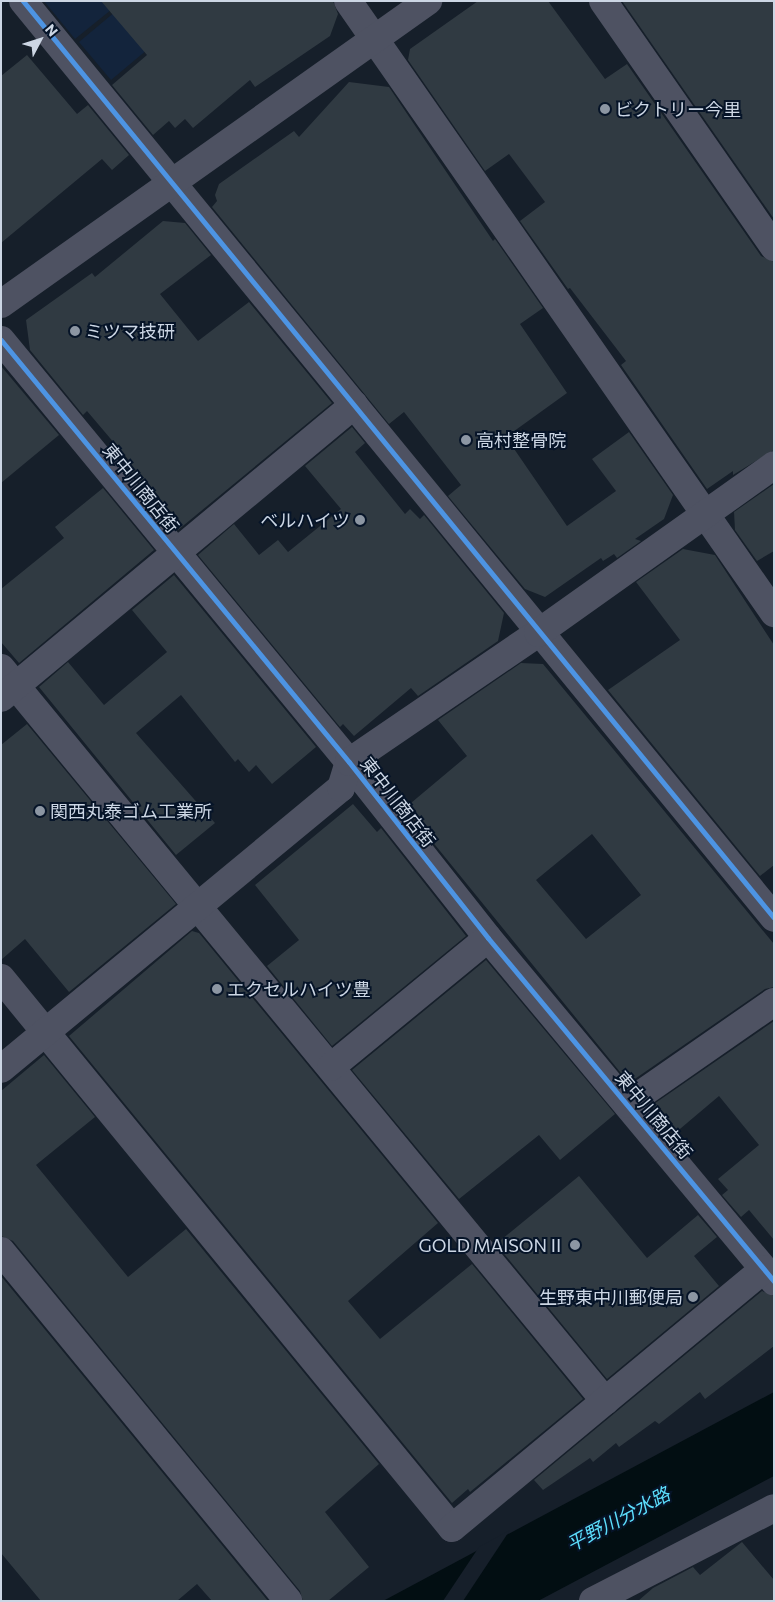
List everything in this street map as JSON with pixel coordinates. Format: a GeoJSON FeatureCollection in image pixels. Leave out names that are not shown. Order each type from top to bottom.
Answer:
{"type":"FeatureCollection","features":[{"type":"Feature","properties":{"kind":"street"},"geometry":{"type":"LineString","coordinates":[[23,1],[538,633],[774,918]]}},
{"type":"Feature","properties":{"kind":"street"},"geometry":{"type":"LineString","coordinates":[[348,1],[774,613]]}},
{"type":"Feature","properties":{"kind":"street"},"geometry":{"type":"LineString","coordinates":[[1,304],[428,1]]}},
{"type":"Feature","properties":{"kind":"street"},"geometry":{"type":"LineString","coordinates":[[602,1],[774,247]]}},
{"type":"Feature","properties":{"kind":"street","name":"東中川商店街"},"geometry":{"type":"LineString","coordinates":[[1,340],[349,762],[488,938],[769,1275]]}},
{"type":"Feature","properties":{"kind":"street"},"geometry":{"type":"LineString","coordinates":[[354,406],[177,554],[6,684],[199,905],[605,1401]]}},
{"type":"Feature","properties":{"kind":"street"},"geometry":{"type":"LineString","coordinates":[[1,1069],[341,788],[349,762],[538,633],[774,465]]}},
{"type":"Feature","properties":{"kind":"street"},"geometry":{"type":"LineString","coordinates":[[331,1067],[488,938]]}},
{"type":"Feature","properties":{"kind":"street"},"geometry":{"type":"LineString","coordinates":[[1,978],[452,1528],[605,1401],[769,1275]]}},
{"type":"Feature","properties":{"kind":"street"},"geometry":{"type":"LineString","coordinates":[[627,1104],[774,1002]]}},
{"type":"Feature","properties":{"kind":"street"},"geometry":{"type":"LineString","coordinates":[[1,1251],[288,1601]]}},
{"type":"Feature","properties":{"kind":"street"},"geometry":{"type":"LineString","coordinates":[[593,1601],[774,1508]]}},
{"type":"Feature","properties":{"kind":"shaded area"},"geometry":{"type":"Polygon","coordinates":[[[44,1],[122,1],[75,39],[44,1]]]}},
{"type":"Feature","properties":{"kind":"shaded area"},"geometry":{"type":"Polygon","coordinates":[[[128,1],[197,8],[111,80],[79,42],[128,1]]]}},
{"type":"Feature","properties":{"kind":"water","name":"平野川分水路"},"geometry":{"type":"Polygon","coordinates":[[[774,1392],[774,1476],[538,1601],[383,1601],[774,1392]]]}},
{"type":"Feature","properties":{"kind":"pier"},"geometry":{"type":"Polygon","coordinates":[[[510,1530],[463,1601],[443,1601],[479,1547],[510,1530]]]}},
{"type":"Feature","properties":{"kind":"building"},"geometry":{"type":"Polygon","coordinates":[[[101,1],[333,1],[338,14],[330,36],[255,87],[250,80],[193,128],[185,119],[175,128],[169,121],[153,135],[112,85],[147,55],[101,1]]]}},
{"type":"Feature","properties":{"kind":"building"},"geometry":{"type":"Polygon","coordinates":[[[478,1],[548,1],[605,79],[627,64],[761,256],[774,262],[774,450],[733,475],[733,471],[707,489],[621,365],[626,361],[570,288],[568,289],[520,221],[545,202],[509,154],[485,171],[408,60],[410,49],[478,1]]]}},
{"type":"Feature","properties":{"kind":"building"},"geometry":{"type":"Polygon","coordinates":[[[622,1],[774,1],[774,219],[622,1]]]}},
{"type":"Feature","properties":{"kind":"building"},"geometry":{"type":"Polygon","coordinates":[[[27,55],[77,114],[88,105],[129,155],[112,170],[102,159],[1,243],[1,76],[27,55]]]}},
{"type":"Feature","properties":{"kind":"building"},"geometry":{"type":"Polygon","coordinates":[[[349,82],[389,87],[493,241],[495,239],[543,308],[520,324],[567,393],[506,437],[567,526],[616,491],[592,459],[629,432],[673,495],[664,519],[635,539],[641,541],[617,558],[614,554],[603,561],[601,558],[545,597],[525,589],[448,496],[461,485],[404,412],[389,424],[212,207],[217,201],[215,195],[219,184],[294,131],[299,137],[349,82]]]}},
{"type":"Feature","properties":{"kind":"building"},"geometry":{"type":"Polygon","coordinates":[[[163,221],[185,223],[211,255],[160,294],[198,341],[249,302],[332,403],[178,530],[127,468],[132,464],[87,411],[83,415],[30,350],[26,320],[92,273],[95,277],[163,221]]]}},
{"type":"Feature","properties":{"kind":"building"},"geometry":{"type":"Polygon","coordinates":[[[1,366],[59,435],[1,483],[1,366]]]}},
{"type":"Feature","properties":{"kind":"building"},"geometry":{"type":"Polygon","coordinates":[[[352,427],[365,443],[355,452],[405,514],[410,509],[420,519],[424,515],[504,613],[498,641],[418,696],[411,688],[354,736],[343,724],[340,727],[198,555],[234,524],[259,555],[278,540],[288,552],[341,509],[305,466],[352,427]]]}},
{"type":"Feature","properties":{"kind":"building"},"geometry":{"type":"Polygon","coordinates":[[[774,484],[774,551],[757,561],[735,530],[734,512],[774,484]]]}},
{"type":"Feature","properties":{"kind":"building"},"geometry":{"type":"Polygon","coordinates":[[[103,488],[154,550],[19,663],[1,642],[1,589],[64,538],[55,527],[103,488]]]}},
{"type":"Feature","properties":{"kind":"building"},"geometry":{"type":"Polygon","coordinates":[[[683,549],[715,555],[774,645],[774,865],[760,876],[608,690],[680,640],[636,582],[683,549]]]}},
{"type":"Feature","properties":{"kind":"building"},"geometry":{"type":"Polygon","coordinates":[[[174,575],[316,747],[272,784],[256,765],[249,772],[238,759],[235,762],[181,695],[136,733],[215,823],[176,855],[39,687],[68,662],[104,705],[167,652],[132,610],[174,575]]]}},
{"type":"Feature","properties":{"kind":"building"},"geometry":{"type":"Polygon","coordinates":[[[521,663],[543,664],[774,944],[774,987],[765,989],[629,1083],[405,808],[467,756],[438,720],[521,663]],[[592,834],[536,880],[586,939],[641,895],[592,834]]]}},
{"type":"Feature","properties":{"kind":"building"},"geometry":{"type":"Polygon","coordinates":[[[27,724],[176,904],[69,992],[25,939],[1,960],[1,745],[27,724]]]}},
{"type":"Feature","properties":{"kind":"building"},"geometry":{"type":"Polygon","coordinates":[[[353,804],[377,832],[381,828],[466,936],[332,1046],[267,966],[299,940],[255,885],[353,804]]]}},
{"type":"Feature","properties":{"kind":"building"},"geometry":{"type":"Polygon","coordinates":[[[192,931],[199,933],[438,1223],[348,1301],[380,1339],[472,1264],[583,1399],[470,1492],[468,1489],[452,1503],[69,1036],[192,931]]]}},
{"type":"Feature","properties":{"kind":"building"},"geometry":{"type":"Polygon","coordinates":[[[486,960],[615,1114],[560,1160],[539,1135],[459,1199],[352,1070],[486,960]]]}},
{"type":"Feature","properties":{"kind":"building"},"geometry":{"type":"Polygon","coordinates":[[[774,1021],[774,1240],[749,1210],[741,1217],[722,1195],[728,1190],[718,1179],[759,1145],[719,1096],[674,1134],[651,1106],[774,1021]]]}},
{"type":"Feature","properties":{"kind":"building"},"geometry":{"type":"Polygon","coordinates":[[[44,1055],[95,1117],[36,1165],[128,1277],[186,1229],[379,1464],[325,1512],[369,1567],[328,1601],[303,1601],[300,1591],[13,1241],[1,1236],[1,1091],[44,1055]]]}},
{"type":"Feature","properties":{"kind":"building"},"geometry":{"type":"Polygon","coordinates":[[[579,1176],[647,1258],[698,1215],[717,1237],[694,1256],[719,1286],[607,1379],[496,1244],[579,1176]]]}},
{"type":"Feature","properties":{"kind":"building"},"geometry":{"type":"Polygon","coordinates":[[[1,1276],[268,1601],[212,1601],[197,1584],[177,1601],[41,1601],[1,1553],[1,1276]]]}},
{"type":"Feature","properties":{"kind":"building"},"geometry":{"type":"Polygon","coordinates":[[[762,1291],[774,1296],[774,1346],[705,1399],[700,1392],[659,1424],[655,1421],[619,1447],[616,1443],[593,1462],[590,1458],[543,1490],[534,1480],[762,1291]]]}},
{"type":"Feature","properties":{"kind":"building"},"geometry":{"type":"Polygon","coordinates":[[[742,1542],[774,1580],[774,1601],[638,1601],[653,1588],[693,1567],[700,1575],[742,1542]]]}},
{"type":"Feature","properties":{"kind":"cycle path"},"geometry":{"type":"LineString","coordinates":[[23,1],[774,918]]}},
{"type":"Feature","properties":{"kind":"cycle path"},"geometry":{"type":"LineString","coordinates":[[1,340],[349,762],[488,938],[774,1281]]}},
{"type":"Feature","properties":{"kind":"place","name":"ビクトリー今里"},"geometry":{"type":"Point","coordinates":[605,109]}},
{"type":"Feature","properties":{"kind":"place","name":"ミツマ技研"},"geometry":{"type":"Point","coordinates":[75,331]}},
{"type":"Feature","properties":{"kind":"place","name":"高村整骨院"},"geometry":{"type":"Point","coordinates":[466,440]}},
{"type":"Feature","properties":{"kind":"place","name":"ベルハイツ"},"geometry":{"type":"Point","coordinates":[360,520]}},
{"type":"Feature","properties":{"kind":"place","name":"関西丸泰ゴム工業所"},"geometry":{"type":"Point","coordinates":[40,811]}},
{"type":"Feature","properties":{"kind":"place","name":"エクセルハイツ豊"},"geometry":{"type":"Point","coordinates":[217,989]}},
{"type":"Feature","properties":{"kind":"place","name":"GOLD MAISONⅡ"},"geometry":{"type":"Point","coordinates":[575,1245]}},
{"type":"Feature","properties":{"kind":"place","name":"生野東中川郵便局"},"geometry":{"type":"Point","coordinates":[693,1297]}}]}
